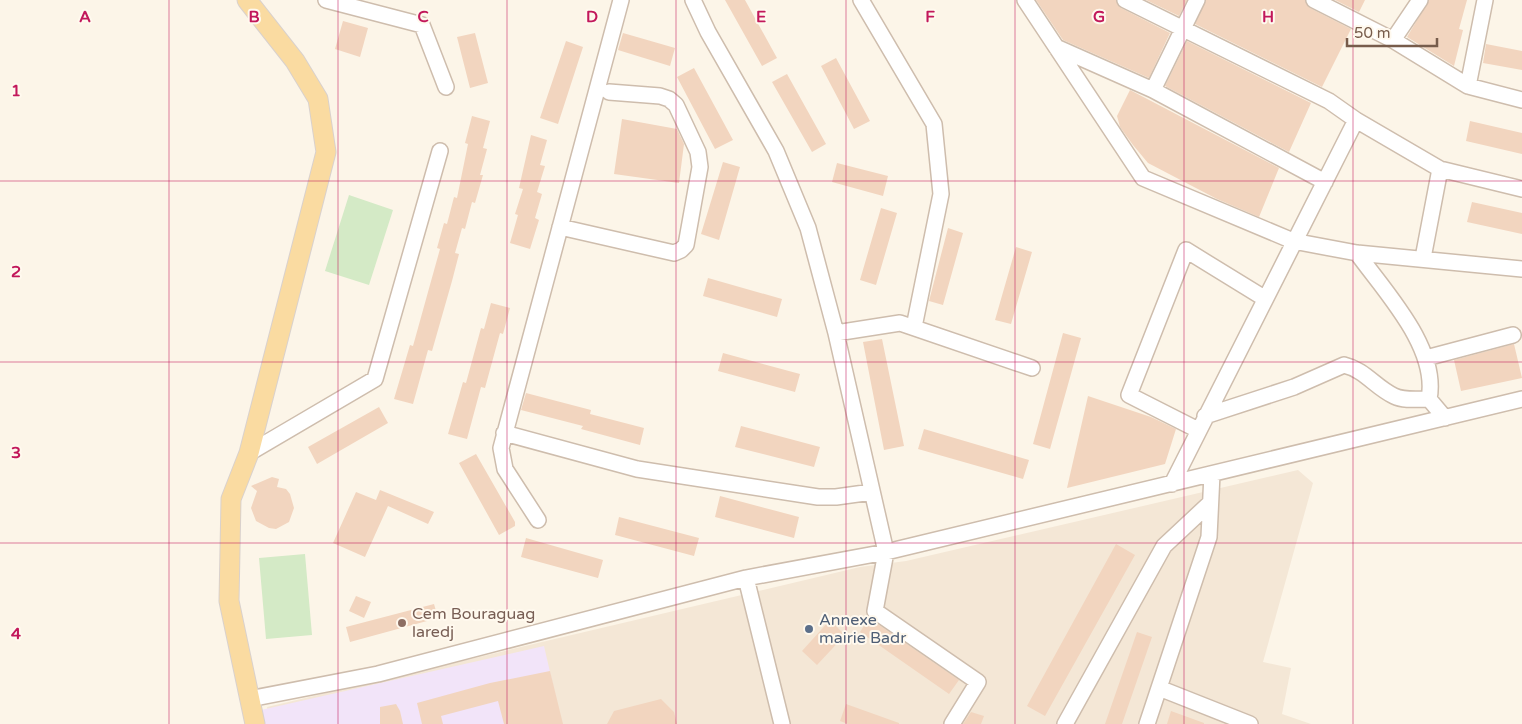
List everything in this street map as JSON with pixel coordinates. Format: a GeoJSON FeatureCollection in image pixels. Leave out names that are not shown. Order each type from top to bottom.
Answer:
{"type":"FeatureCollection","features":[{"type":"Feature","properties":{"kind":"main road"},"geometry":{"type":"LineString","coordinates":[[247,0],[295,60],[318,99],[326,152],[249,453],[231,499],[229,601],[255,724]]}},
{"type":"Feature","properties":{"kind":"street"},"geometry":{"type":"LineString","coordinates":[[326,0],[422,25],[446,87]]}},
{"type":"Feature","properties":{"kind":"street"},"geometry":{"type":"LineString","coordinates":[[538,520],[513,484],[502,462],[504,433],[621,0]]}},
{"type":"Feature","properties":{"kind":"street"},"geometry":{"type":"LineString","coordinates":[[693,0],[788,176],[808,228],[836,333],[886,552],[875,611],[978,682],[952,724]]}},
{"type":"Feature","properties":{"kind":"street"},"geometry":{"type":"LineString","coordinates":[[861,0],[934,124],[941,194],[914,327]]}},
{"type":"Feature","properties":{"kind":"street"},"geometry":{"type":"LineString","coordinates":[[1025,0],[1143,178],[1293,242],[1357,253],[1522,269]]}},
{"type":"Feature","properties":{"kind":"street"},"geometry":{"type":"LineString","coordinates":[[1125,0],[1329,101],[1356,120],[1440,169],[1522,189]]}},
{"type":"Feature","properties":{"kind":"street"},"geometry":{"type":"LineString","coordinates":[[1153,90],[1197,0]]}},
{"type":"Feature","properties":{"kind":"street"},"geometry":{"type":"LineString","coordinates":[[1314,0],[1392,40],[1468,86],[1522,100]]}},
{"type":"Feature","properties":{"kind":"street"},"geometry":{"type":"LineString","coordinates":[[1392,40],[1420,0]]}},
{"type":"Feature","properties":{"kind":"street"},"geometry":{"type":"LineString","coordinates":[[1468,86],[1485,0]]}},
{"type":"Feature","properties":{"kind":"street"},"geometry":{"type":"LineString","coordinates":[[1055,47],[1153,90],[1325,182]]}},
{"type":"Feature","properties":{"kind":"street"},"geometry":{"type":"LineString","coordinates":[[560,227],[674,253],[686,245],[700,166],[698,152],[676,106],[669,99],[660,96],[609,92]]}},
{"type":"Feature","properties":{"kind":"street"},"geometry":{"type":"LineString","coordinates":[[1172,484],[1264,298],[1356,120]]}},
{"type":"Feature","properties":{"kind":"street"},"geometry":{"type":"LineString","coordinates":[[249,453],[375,379],[440,151]]}},
{"type":"Feature","properties":{"kind":"street"},"geometry":{"type":"LineString","coordinates":[[1423,258],[1440,169]]}},
{"type":"Feature","properties":{"kind":"street"},"geometry":{"type":"LineString","coordinates":[[1198,430],[1129,395],[1186,250],[1264,298]]}},
{"type":"Feature","properties":{"kind":"street"},"geometry":{"type":"LineString","coordinates":[[1357,253],[1409,325],[1426,358],[1432,385],[1429,399]]}},
{"type":"Feature","properties":{"kind":"street"},"geometry":{"type":"LineString","coordinates":[[836,333],[900,322],[1032,368]]}},
{"type":"Feature","properties":{"kind":"street"},"geometry":{"type":"LineString","coordinates":[[1426,358],[1513,334]]}},
{"type":"Feature","properties":{"kind":"street"},"geometry":{"type":"LineString","coordinates":[[1206,416],[1294,387],[1344,365],[1363,372],[1377,386],[1395,397],[1429,399],[1445,418]]}},
{"type":"Feature","properties":{"kind":"street"},"geometry":{"type":"LineString","coordinates":[[249,699],[378,674],[746,578],[886,552],[1522,399]]}},
{"type":"Feature","properties":{"kind":"street"},"geometry":{"type":"LineString","coordinates":[[504,433],[621,466],[666,475],[818,497],[836,497],[872,492]]}},
{"type":"Feature","properties":{"kind":"street"},"geometry":{"type":"LineString","coordinates":[[1147,724],[1209,537],[1212,474]]}},
{"type":"Feature","properties":{"kind":"street"},"geometry":{"type":"LineString","coordinates":[[1065,724],[1164,546],[1210,502]]}},
{"type":"Feature","properties":{"kind":"street"},"geometry":{"type":"LineString","coordinates":[[746,578],[782,724]]}},
{"type":"Feature","properties":{"kind":"street"},"geometry":{"type":"LineString","coordinates":[[1159,688],[1250,724]]}},
{"type":"Feature","properties":{"kind":"shaded area"},"geometry":{"type":"Polygon","coordinates":[[[1298,470],[1313,483],[1263,662],[1291,668],[1282,714],[1311,724],[270,724],[267,707],[860,567],[906,561],[1298,470]]]}},
{"type":"Feature","properties":{"kind":"shaded area"},"geometry":{"type":"Polygon","coordinates":[[[544,646],[562,724],[265,724],[261,710],[544,646]]]}},
{"type":"Feature","properties":{"kind":"green space"},"geometry":{"type":"Polygon","coordinates":[[[349,195],[393,210],[369,285],[325,271],[349,195]]]}},
{"type":"Feature","properties":{"kind":"green space"},"geometry":{"type":"Polygon","coordinates":[[[305,554],[312,635],[266,639],[259,558],[305,554]]]}},
{"type":"Feature","properties":{"kind":"building"},"geometry":{"type":"Polygon","coordinates":[[[725,0],[745,0],[777,58],[762,66],[725,0]]]}},
{"type":"Feature","properties":{"kind":"building"},"geometry":{"type":"Polygon","coordinates":[[[1036,0],[1116,0],[1121,8],[1170,33],[1149,78],[1063,40],[1036,0]]]}},
{"type":"Feature","properties":{"kind":"building"},"geometry":{"type":"Polygon","coordinates":[[[1146,0],[1187,0],[1179,16],[1146,0]]]}},
{"type":"Feature","properties":{"kind":"building"},"geometry":{"type":"Polygon","coordinates":[[[1206,0],[1305,0],[1310,8],[1351,29],[1322,87],[1195,24],[1206,0]]]}},
{"type":"Feature","properties":{"kind":"building"},"geometry":{"type":"Polygon","coordinates":[[[1335,0],[1365,0],[1359,12],[1335,0]]]}},
{"type":"Feature","properties":{"kind":"building"},"geometry":{"type":"Polygon","coordinates":[[[1429,0],[1467,0],[1459,29],[1463,30],[1454,66],[1407,37],[1429,0]]]}},
{"type":"Feature","properties":{"kind":"building"},"geometry":{"type":"Polygon","coordinates":[[[343,21],[368,28],[360,57],[335,49],[343,21]]]}},
{"type":"Feature","properties":{"kind":"building"},"geometry":{"type":"Polygon","coordinates":[[[475,33],[488,83],[470,88],[457,37],[475,33]]]}},
{"type":"Feature","properties":{"kind":"building"},"geometry":{"type":"Polygon","coordinates":[[[623,33],[675,48],[670,66],[618,50],[623,33]]]}},
{"type":"Feature","properties":{"kind":"building"},"geometry":{"type":"Polygon","coordinates":[[[566,41],[583,47],[558,124],[540,118],[566,41]]]}},
{"type":"Feature","properties":{"kind":"building"},"geometry":{"type":"Polygon","coordinates":[[[1187,41],[1311,103],[1289,152],[1165,86],[1187,41]]]}},
{"type":"Feature","properties":{"kind":"building"},"geometry":{"type":"Polygon","coordinates":[[[1486,44],[1522,51],[1522,70],[1483,63],[1486,44]]]}},
{"type":"Feature","properties":{"kind":"building"},"geometry":{"type":"Polygon","coordinates":[[[836,58],[870,121],[854,129],[821,66],[836,58]]]}},
{"type":"Feature","properties":{"kind":"building"},"geometry":{"type":"Polygon","coordinates":[[[694,68],[733,140],[715,149],[677,77],[694,68]]]}},
{"type":"Feature","properties":{"kind":"building"},"geometry":{"type":"Polygon","coordinates":[[[787,74],[826,144],[812,152],[772,82],[787,74]]]}},
{"type":"Feature","properties":{"kind":"building"},"geometry":{"type":"Polygon","coordinates":[[[1130,90],[1279,168],[1259,217],[1217,199],[1148,163],[1120,127],[1117,116],[1130,90]]]}},
{"type":"Feature","properties":{"kind":"building"},"geometry":{"type":"Polygon","coordinates":[[[472,116],[490,121],[483,148],[487,149],[480,175],[483,175],[475,203],[472,202],[465,229],[462,228],[455,253],[459,254],[452,281],[432,351],[428,350],[413,404],[394,399],[410,345],[413,346],[440,249],[437,248],[444,223],[447,224],[454,197],[457,198],[468,144],[465,143],[472,116]]]}},
{"type":"Feature","properties":{"kind":"building"},"geometry":{"type":"Polygon","coordinates":[[[622,119],[677,129],[684,144],[679,183],[614,174],[622,119]]]}},
{"type":"Feature","properties":{"kind":"building"},"geometry":{"type":"Polygon","coordinates":[[[1470,121],[1522,133],[1522,154],[1466,141],[1470,121]]]}},
{"type":"Feature","properties":{"kind":"building"},"geometry":{"type":"Polygon","coordinates":[[[531,135],[547,140],[540,165],[545,166],[537,192],[542,194],[535,218],[539,220],[530,249],[510,243],[518,215],[515,214],[523,189],[519,188],[531,135]]]}},
{"type":"Feature","properties":{"kind":"building"},"geometry":{"type":"Polygon","coordinates":[[[723,162],[740,167],[719,240],[701,234],[723,162]]]}},
{"type":"Feature","properties":{"kind":"building"},"geometry":{"type":"Polygon","coordinates":[[[837,163],[888,176],[883,196],[832,182],[837,163]]]}},
{"type":"Feature","properties":{"kind":"building"},"geometry":{"type":"Polygon","coordinates":[[[1472,202],[1522,213],[1522,234],[1467,222],[1472,202]]]}},
{"type":"Feature","properties":{"kind":"building"},"geometry":{"type":"Polygon","coordinates":[[[881,208],[897,213],[876,285],[860,280],[881,208]]]}},
{"type":"Feature","properties":{"kind":"building"},"geometry":{"type":"Polygon","coordinates":[[[948,228],[963,233],[943,305],[929,301],[948,228]]]}},
{"type":"Feature","properties":{"kind":"building"},"geometry":{"type":"Polygon","coordinates":[[[1016,247],[1032,252],[1011,324],[995,320],[1016,247]]]}},
{"type":"Feature","properties":{"kind":"building"},"geometry":{"type":"Polygon","coordinates":[[[708,278],[782,299],[777,317],[703,296],[708,278]]]}},
{"type":"Feature","properties":{"kind":"building"},"geometry":{"type":"Polygon","coordinates":[[[491,303],[510,308],[503,334],[500,333],[485,388],[481,387],[467,439],[448,434],[463,382],[466,383],[481,328],[484,329],[491,303]]]}},
{"type":"Feature","properties":{"kind":"building"},"geometry":{"type":"Polygon","coordinates":[[[1063,333],[1081,338],[1050,449],[1033,444],[1063,333]]]}},
{"type":"Feature","properties":{"kind":"building"},"geometry":{"type":"Polygon","coordinates":[[[882,339],[904,446],[884,450],[863,342],[882,339]]]}},
{"type":"Feature","properties":{"kind":"building"},"geometry":{"type":"Polygon","coordinates":[[[1514,344],[1522,378],[1461,391],[1454,360],[1514,344]]]}},
{"type":"Feature","properties":{"kind":"building"},"geometry":{"type":"Polygon","coordinates":[[[723,353],[800,374],[795,392],[718,371],[723,353]]]}},
{"type":"Feature","properties":{"kind":"building"},"geometry":{"type":"Polygon","coordinates":[[[526,393],[591,410],[590,414],[644,428],[640,445],[581,429],[583,426],[521,410],[526,393]]]}},
{"type":"Feature","properties":{"kind":"building"},"geometry":{"type":"Polygon","coordinates":[[[1088,396],[1151,417],[1176,429],[1165,464],[1067,488],[1088,396]]]}},
{"type":"Feature","properties":{"kind":"building"},"geometry":{"type":"Polygon","coordinates":[[[379,407],[388,423],[317,464],[308,447],[379,407]]]}},
{"type":"Feature","properties":{"kind":"building"},"geometry":{"type":"Polygon","coordinates":[[[741,426],[820,447],[814,467],[735,447],[741,426]]]}},
{"type":"Feature","properties":{"kind":"building"},"geometry":{"type":"Polygon","coordinates":[[[924,429],[1029,460],[1023,479],[918,449],[924,429]]]}},
{"type":"Feature","properties":{"kind":"building"},"geometry":{"type":"Polygon","coordinates":[[[476,454],[515,522],[515,526],[499,535],[459,463],[476,454]]]}},
{"type":"Feature","properties":{"kind":"building"},"geometry":{"type":"Polygon","coordinates":[[[272,477],[279,479],[277,487],[286,489],[290,494],[294,508],[289,522],[276,529],[269,528],[256,521],[251,508],[257,491],[251,486],[272,477]]]}},
{"type":"Feature","properties":{"kind":"building"},"geometry":{"type":"Polygon","coordinates":[[[380,490],[434,512],[428,524],[388,506],[365,557],[333,543],[356,492],[376,500],[380,490]]]}},
{"type":"Feature","properties":{"kind":"building"},"geometry":{"type":"Polygon","coordinates":[[[720,496],[799,517],[794,538],[715,517],[720,496]]]}},
{"type":"Feature","properties":{"kind":"building"},"geometry":{"type":"Polygon","coordinates":[[[619,517],[699,538],[694,556],[615,535],[619,517]]]}},
{"type":"Feature","properties":{"kind":"building"},"geometry":{"type":"Polygon","coordinates":[[[526,538],[603,560],[598,578],[521,557],[526,538]]]}},
{"type":"Feature","properties":{"kind":"building"},"geometry":{"type":"Polygon","coordinates":[[[1116,544],[1135,555],[1045,716],[1027,706],[1116,544]]]}},
{"type":"Feature","properties":{"kind":"building"},"geometry":{"type":"Polygon","coordinates":[[[356,596],[371,602],[364,618],[349,611],[356,596]]]}},
{"type":"Feature","properties":{"kind":"building"},"geometry":{"type":"Polygon","coordinates":[[[434,604],[438,618],[350,642],[346,627],[434,604]]]}},
{"type":"Feature","properties":{"kind":"building"},"geometry":{"type":"Polygon","coordinates":[[[869,618],[959,680],[949,694],[860,632],[869,618]]]}},
{"type":"Feature","properties":{"kind":"building"},"geometry":{"type":"Polygon","coordinates":[[[830,620],[845,635],[817,665],[802,651],[830,620]]]}},
{"type":"Feature","properties":{"kind":"building"},"geometry":{"type":"Polygon","coordinates":[[[1137,632],[1152,637],[1122,724],[1105,724],[1137,632]]]}},
{"type":"Feature","properties":{"kind":"building"},"geometry":{"type":"Polygon","coordinates":[[[550,671],[563,724],[504,724],[498,701],[441,716],[443,724],[422,724],[417,703],[490,683],[550,671]]]}},
{"type":"Feature","properties":{"kind":"building"},"geometry":{"type":"Polygon","coordinates":[[[661,699],[674,712],[677,724],[607,724],[614,711],[661,699]]]}},
{"type":"Feature","properties":{"kind":"building"},"geometry":{"type":"Polygon","coordinates":[[[396,704],[403,724],[380,724],[380,707],[396,704]]]}},
{"type":"Feature","properties":{"kind":"building"},"geometry":{"type":"Polygon","coordinates":[[[846,704],[899,724],[848,724],[840,721],[846,704]]]}},
{"type":"Feature","properties":{"kind":"building"},"geometry":{"type":"Polygon","coordinates":[[[1171,711],[1204,723],[1204,724],[1167,724],[1171,711]]]}},
{"type":"Feature","properties":{"kind":"building"},"geometry":{"type":"Polygon","coordinates":[[[971,712],[984,716],[981,724],[963,724],[971,712]]]}},
{"type":"Feature","properties":{"kind":"place","name":"Cem Bouraguag laredj"},"geometry":{"type":"Point","coordinates":[402,623]}},
{"type":"Feature","properties":{"kind":"place","name":"Annexe mairie Badr"},"geometry":{"type":"Point","coordinates":[809,629]}}]}
